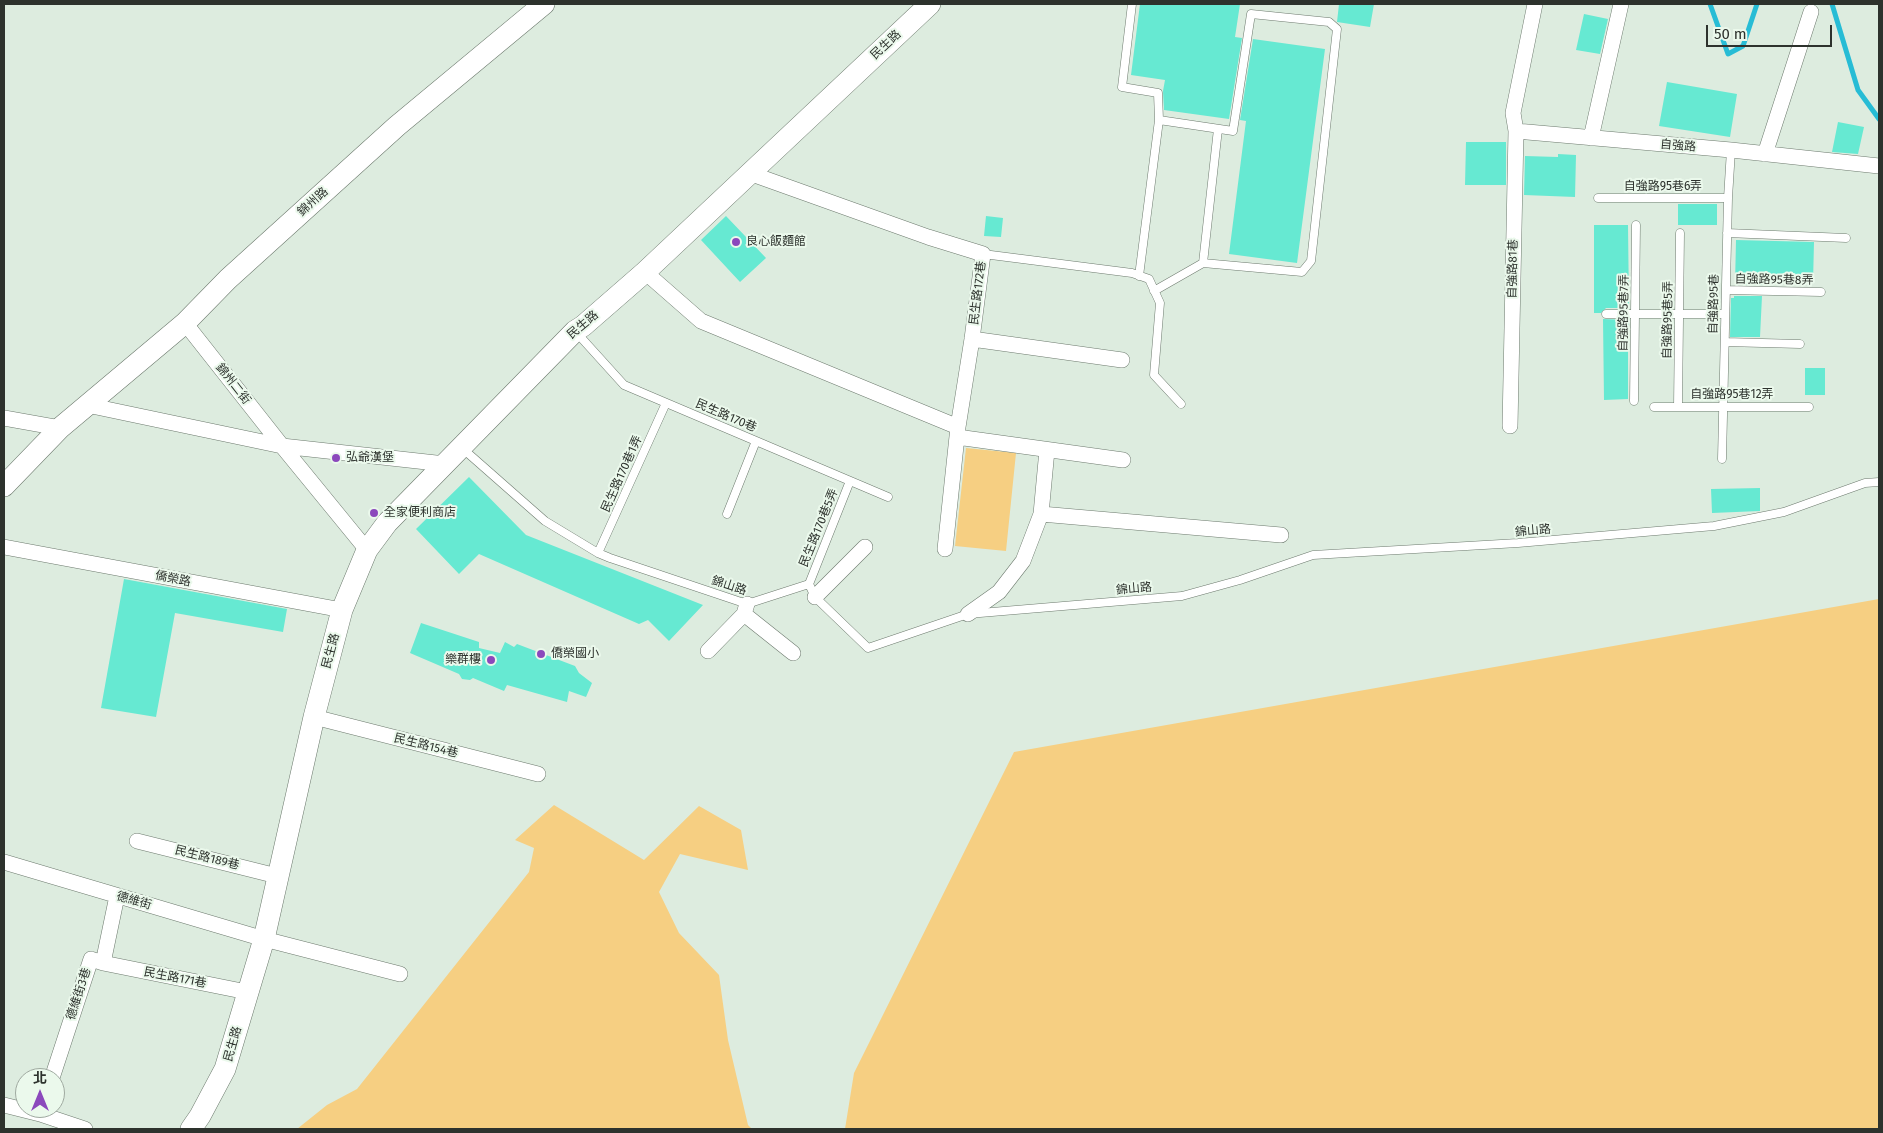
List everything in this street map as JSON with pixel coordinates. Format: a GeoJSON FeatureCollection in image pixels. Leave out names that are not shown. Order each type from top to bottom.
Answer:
{"type":"FeatureCollection","features":[{"type":"Feature","properties":{"kind":"street","name":"錦州路"},"geometry":{"type":"LineString","coordinates":[[4,486],[60,428],[185,322],[228,279],[397,126],[544,4]]}},
{"type":"Feature","properties":{"kind":"street","name":"民生路"},"geometry":{"type":"LineString","coordinates":[[191,1129],[225,1069],[264,939],[314,717],[342,610],[367,550],[387,523],[575,331],[645,272],[930,4]]}},
{"type":"Feature","properties":{"kind":"street","name":"自強路81巷"},"geometry":{"type":"LineString","coordinates":[[1510,426],[1516,131],[1513,113],[1535,4]]}},
{"type":"Feature","properties":{"kind":"street"},"geometry":{"type":"LineString","coordinates":[[1591,138],[1621,4]]}},
{"type":"Feature","properties":{"kind":"street"},"geometry":{"type":"LineString","coordinates":[[1765,154],[1811,12]]}},
{"type":"Feature","properties":{"kind":"street","name":"自強路"},"geometry":{"type":"LineString","coordinates":[[1516,131],[1732,150],[1879,166]]}},
{"type":"Feature","properties":{"kind":"street","name":"民生路172巷"},"geometry":{"type":"LineString","coordinates":[[749,173],[928,237],[983,254],[958,432],[945,549]]}},
{"type":"Feature","properties":{"kind":"street"},"geometry":{"type":"LineString","coordinates":[[645,272],[702,321],[958,432],[1046,450],[1123,460]]}},
{"type":"Feature","properties":{"kind":"street","name":"錦州二街"},"geometry":{"type":"LineString","coordinates":[[185,322],[282,446]]}},
{"type":"Feature","properties":{"kind":"street"},"geometry":{"type":"LineString","coordinates":[[972,339],[1122,360]]}},
{"type":"Feature","properties":{"kind":"street"},"geometry":{"type":"LineString","coordinates":[[87,405],[282,446],[445,464]]}},
{"type":"Feature","properties":{"kind":"street"},"geometry":{"type":"LineString","coordinates":[[4,418],[60,428]]}},
{"type":"Feature","properties":{"kind":"street"},"geometry":{"type":"LineString","coordinates":[[282,446],[367,550]]}},
{"type":"Feature","properties":{"kind":"street"},"geometry":{"type":"LineString","coordinates":[[968,614],[999,592],[1023,561],[1041,514],[1046,450]]}},
{"type":"Feature","properties":{"kind":"street"},"geometry":{"type":"LineString","coordinates":[[1041,514],[1281,535]]}},
{"type":"Feature","properties":{"kind":"street","name":"僑榮路"},"geometry":{"type":"LineString","coordinates":[[4,547],[342,610]]}},
{"type":"Feature","properties":{"kind":"street"},"geometry":{"type":"LineString","coordinates":[[812,590],[864,547]]}},
{"type":"Feature","properties":{"kind":"street"},"geometry":{"type":"LineString","coordinates":[[708,651],[746,609],[793,652]]}},
{"type":"Feature","properties":{"kind":"street","name":"民生路154巷"},"geometry":{"type":"LineString","coordinates":[[314,717],[538,774]]}},
{"type":"Feature","properties":{"kind":"street","name":"民生路189巷"},"geometry":{"type":"LineString","coordinates":[[137,841],[277,876]]}},
{"type":"Feature","properties":{"kind":"street","name":"德維街"},"geometry":{"type":"LineString","coordinates":[[4,862],[264,939],[400,974]]}},
{"type":"Feature","properties":{"kind":"street","name":"德維街3巷"},"geometry":{"type":"LineString","coordinates":[[55,1068],[91,959],[103,963],[117,896]]}},
{"type":"Feature","properties":{"kind":"street","name":"民生路171巷"},"geometry":{"type":"LineString","coordinates":[[103,963],[248,992]]}},
{"type":"Feature","properties":{"kind":"street"},"geometry":{"type":"LineString","coordinates":[[58,1118],[85,1129]]}},
{"type":"Feature","properties":{"kind":"lane"},"geometry":{"type":"LineString","coordinates":[[1132,4],[1122,87],[1158,93],[1159,120],[1139,276]]}},
{"type":"Feature","properties":{"kind":"lane"},"geometry":{"type":"LineString","coordinates":[[1154,291],[1203,263],[1302,272],[1311,261],[1337,29],[1328,22],[1251,14],[1233,131],[1159,120]]}},
{"type":"Feature","properties":{"kind":"lane"},"geometry":{"type":"LineString","coordinates":[[1203,263],[1218,129]]}},
{"type":"Feature","properties":{"kind":"lane","name":"自強路95巷"},"geometry":{"type":"LineString","coordinates":[[1722,459],[1728,198],[1732,150]]}},
{"type":"Feature","properties":{"kind":"lane","name":"自強路95巷6弄"},"geometry":{"type":"LineString","coordinates":[[1598,198],[1728,198]]}},
{"type":"Feature","properties":{"kind":"lane","name":"自強路95巷7弄"},"geometry":{"type":"LineString","coordinates":[[1634,401],[1636,225]]}},
{"type":"Feature","properties":{"kind":"lane","name":"自強路95巷5弄"},"geometry":{"type":"LineString","coordinates":[[1678,407],[1680,233]]}},
{"type":"Feature","properties":{"kind":"lane"},"geometry":{"type":"LineString","coordinates":[[1727,233],[1846,238]]}},
{"type":"Feature","properties":{"kind":"lane"},"geometry":{"type":"LineString","coordinates":[[983,254],[1132,273],[1148,279],[1160,303],[1154,375],[1181,404]]}},
{"type":"Feature","properties":{"kind":"lane","name":"自強路95巷8弄"},"geometry":{"type":"LineString","coordinates":[[1726,290],[1822,292]]}},
{"type":"Feature","properties":{"kind":"lane"},"geometry":{"type":"LineString","coordinates":[[1606,314],[1725,314]]}},
{"type":"Feature","properties":{"kind":"lane","name":"民生路170巷"},"geometry":{"type":"LineString","coordinates":[[575,331],[624,385],[888,497]]}},
{"type":"Feature","properties":{"kind":"lane"},"geometry":{"type":"LineString","coordinates":[[1725,342],[1800,344]]}},
{"type":"Feature","properties":{"kind":"lane","name":"民生路170巷1弄"},"geometry":{"type":"LineString","coordinates":[[598,553],[666,403]]}},
{"type":"Feature","properties":{"kind":"lane","name":"自強路95巷12弄"},"geometry":{"type":"LineString","coordinates":[[1654,407],[1809,407]]}},
{"type":"Feature","properties":{"kind":"lane"},"geometry":{"type":"LineString","coordinates":[[727,514],[756,441]]}},
{"type":"Feature","properties":{"kind":"lane","name":"錦山路"},"geometry":{"type":"LineString","coordinates":[[461,448],[545,521],[598,553],[746,609],[812,590],[868,648],[968,614],[1182,596],[1240,580],[1313,555],[1518,543],[1714,526],[1784,512],[1865,483],[1879,482]]}},
{"type":"Feature","properties":{"kind":"lane","name":"民生路170巷5弄"},"geometry":{"type":"LineString","coordinates":[[812,590],[850,481]]}},
{"type":"Feature","properties":{"kind":"shaded area"},"geometry":{"type":"Polygon","coordinates":[[[966,448],[1016,453],[1006,551],[955,546],[966,448]]]}},
{"type":"Feature","properties":{"kind":"shaded area"},"geometry":{"type":"Polygon","coordinates":[[[1879,599],[1879,1129],[845,1129],[854,1073],[1014,752],[1879,599]]]}},
{"type":"Feature","properties":{"kind":"shaded area"},"geometry":{"type":"Polygon","coordinates":[[[554,805],[644,860],[699,806],[741,830],[748,870],[680,854],[659,892],[679,933],[719,975],[728,1040],[748,1125],[752,1129],[297,1129],[327,1105],[357,1089],[529,872],[534,848],[515,840],[554,805]]]}},
{"type":"Feature","properties":{"kind":"building"},"geometry":{"type":"Polygon","coordinates":[[[1140,4],[1240,4],[1235,37],[1242,38],[1229,119],[1164,110],[1163,91],[1165,80],[1131,75],[1140,4]]]}},
{"type":"Feature","properties":{"kind":"building"},"geometry":{"type":"Polygon","coordinates":[[[1339,4],[1374,4],[1370,27],[1337,22],[1339,4]]]}},
{"type":"Feature","properties":{"kind":"building"},"geometry":{"type":"Polygon","coordinates":[[[1584,14],[1608,19],[1600,54],[1576,50],[1584,14]]]}},
{"type":"Feature","properties":{"kind":"building"},"geometry":{"type":"Polygon","coordinates":[[[1253,39],[1325,49],[1297,263],[1229,254],[1246,121],[1240,120],[1253,39]]]}},
{"type":"Feature","properties":{"kind":"building"},"geometry":{"type":"Polygon","coordinates":[[[1667,82],[1737,94],[1730,137],[1659,126],[1667,82]]]}},
{"type":"Feature","properties":{"kind":"building"},"geometry":{"type":"Polygon","coordinates":[[[1838,122],[1864,127],[1858,154],[1832,152],[1838,122]]]}},
{"type":"Feature","properties":{"kind":"building"},"geometry":{"type":"Polygon","coordinates":[[[1466,142],[1506,142],[1506,185],[1465,185],[1466,142]]]}},
{"type":"Feature","properties":{"kind":"building"},"geometry":{"type":"Polygon","coordinates":[[[1558,154],[1576,155],[1575,197],[1524,195],[1525,156],[1558,157],[1558,154]]]}},
{"type":"Feature","properties":{"kind":"building"},"geometry":{"type":"Polygon","coordinates":[[[1678,204],[1717,204],[1717,225],[1678,225],[1678,204]]]}},
{"type":"Feature","properties":{"kind":"building"},"geometry":{"type":"Polygon","coordinates":[[[726,216],[766,258],[740,282],[701,240],[726,216]]]}},
{"type":"Feature","properties":{"kind":"building"},"geometry":{"type":"Polygon","coordinates":[[[986,216],[1003,218],[1001,237],[984,236],[986,216]]]}},
{"type":"Feature","properties":{"kind":"building"},"geometry":{"type":"Polygon","coordinates":[[[1594,225],[1628,225],[1629,308],[1606,308],[1601,313],[1594,313],[1594,225]]]}},
{"type":"Feature","properties":{"kind":"building"},"geometry":{"type":"Polygon","coordinates":[[[1736,240],[1814,242],[1813,283],[1735,285],[1736,240]]]}},
{"type":"Feature","properties":{"kind":"building"},"geometry":{"type":"Polygon","coordinates":[[[1734,296],[1762,296],[1760,337],[1730,337],[1731,298],[1734,298],[1734,296]]]}},
{"type":"Feature","properties":{"kind":"building"},"geometry":{"type":"Polygon","coordinates":[[[1603,319],[1629,320],[1628,399],[1604,400],[1603,319]]]}},
{"type":"Feature","properties":{"kind":"building"},"geometry":{"type":"Polygon","coordinates":[[[1805,368],[1825,368],[1825,395],[1805,395],[1805,368]]]}},
{"type":"Feature","properties":{"kind":"building"},"geometry":{"type":"Polygon","coordinates":[[[469,477],[526,535],[703,605],[669,641],[648,620],[639,624],[479,554],[459,574],[416,529],[469,477]]]}},
{"type":"Feature","properties":{"kind":"building"},"geometry":{"type":"Polygon","coordinates":[[[1760,488],[1760,511],[1712,513],[1711,489],[1760,488]]]}},
{"type":"Feature","properties":{"kind":"building"},"geometry":{"type":"Polygon","coordinates":[[[124,579],[287,609],[283,632],[175,613],[156,717],[101,708],[124,579]]]}},
{"type":"Feature","properties":{"kind":"building","name":"樂群樓"},"geometry":{"type":"Polygon","coordinates":[[[421,623],[479,642],[479,648],[500,653],[505,642],[514,647],[517,644],[575,666],[579,673],[592,683],[586,697],[569,691],[567,702],[507,685],[504,691],[473,678],[470,680],[462,679],[459,674],[410,653],[421,623]]]}},
{"type":"Feature","properties":{"kind":"waterway"},"geometry":{"type":"LineString","coordinates":[[1710,4],[1728,54],[1743,46],[1757,4]]}},
{"type":"Feature","properties":{"kind":"waterway"},"geometry":{"type":"LineString","coordinates":[[1832,4],[1858,90],[1879,119]]}},
{"type":"Feature","properties":{"kind":"place","name":"良心飯麵館"},"geometry":{"type":"Point","coordinates":[736,242]}},
{"type":"Feature","properties":{"kind":"place","name":"弘爺漢堡"},"geometry":{"type":"Point","coordinates":[336,458]}},
{"type":"Feature","properties":{"kind":"place","name":"全家便利商店"},"geometry":{"type":"Point","coordinates":[374,513]}},
{"type":"Feature","properties":{"kind":"place","name":"僑榮國小"},"geometry":{"type":"Point","coordinates":[541,654]}},
{"type":"Feature","properties":{"kind":"place","name":"樂群樓"},"geometry":{"type":"Point","coordinates":[491,660]}}]}
